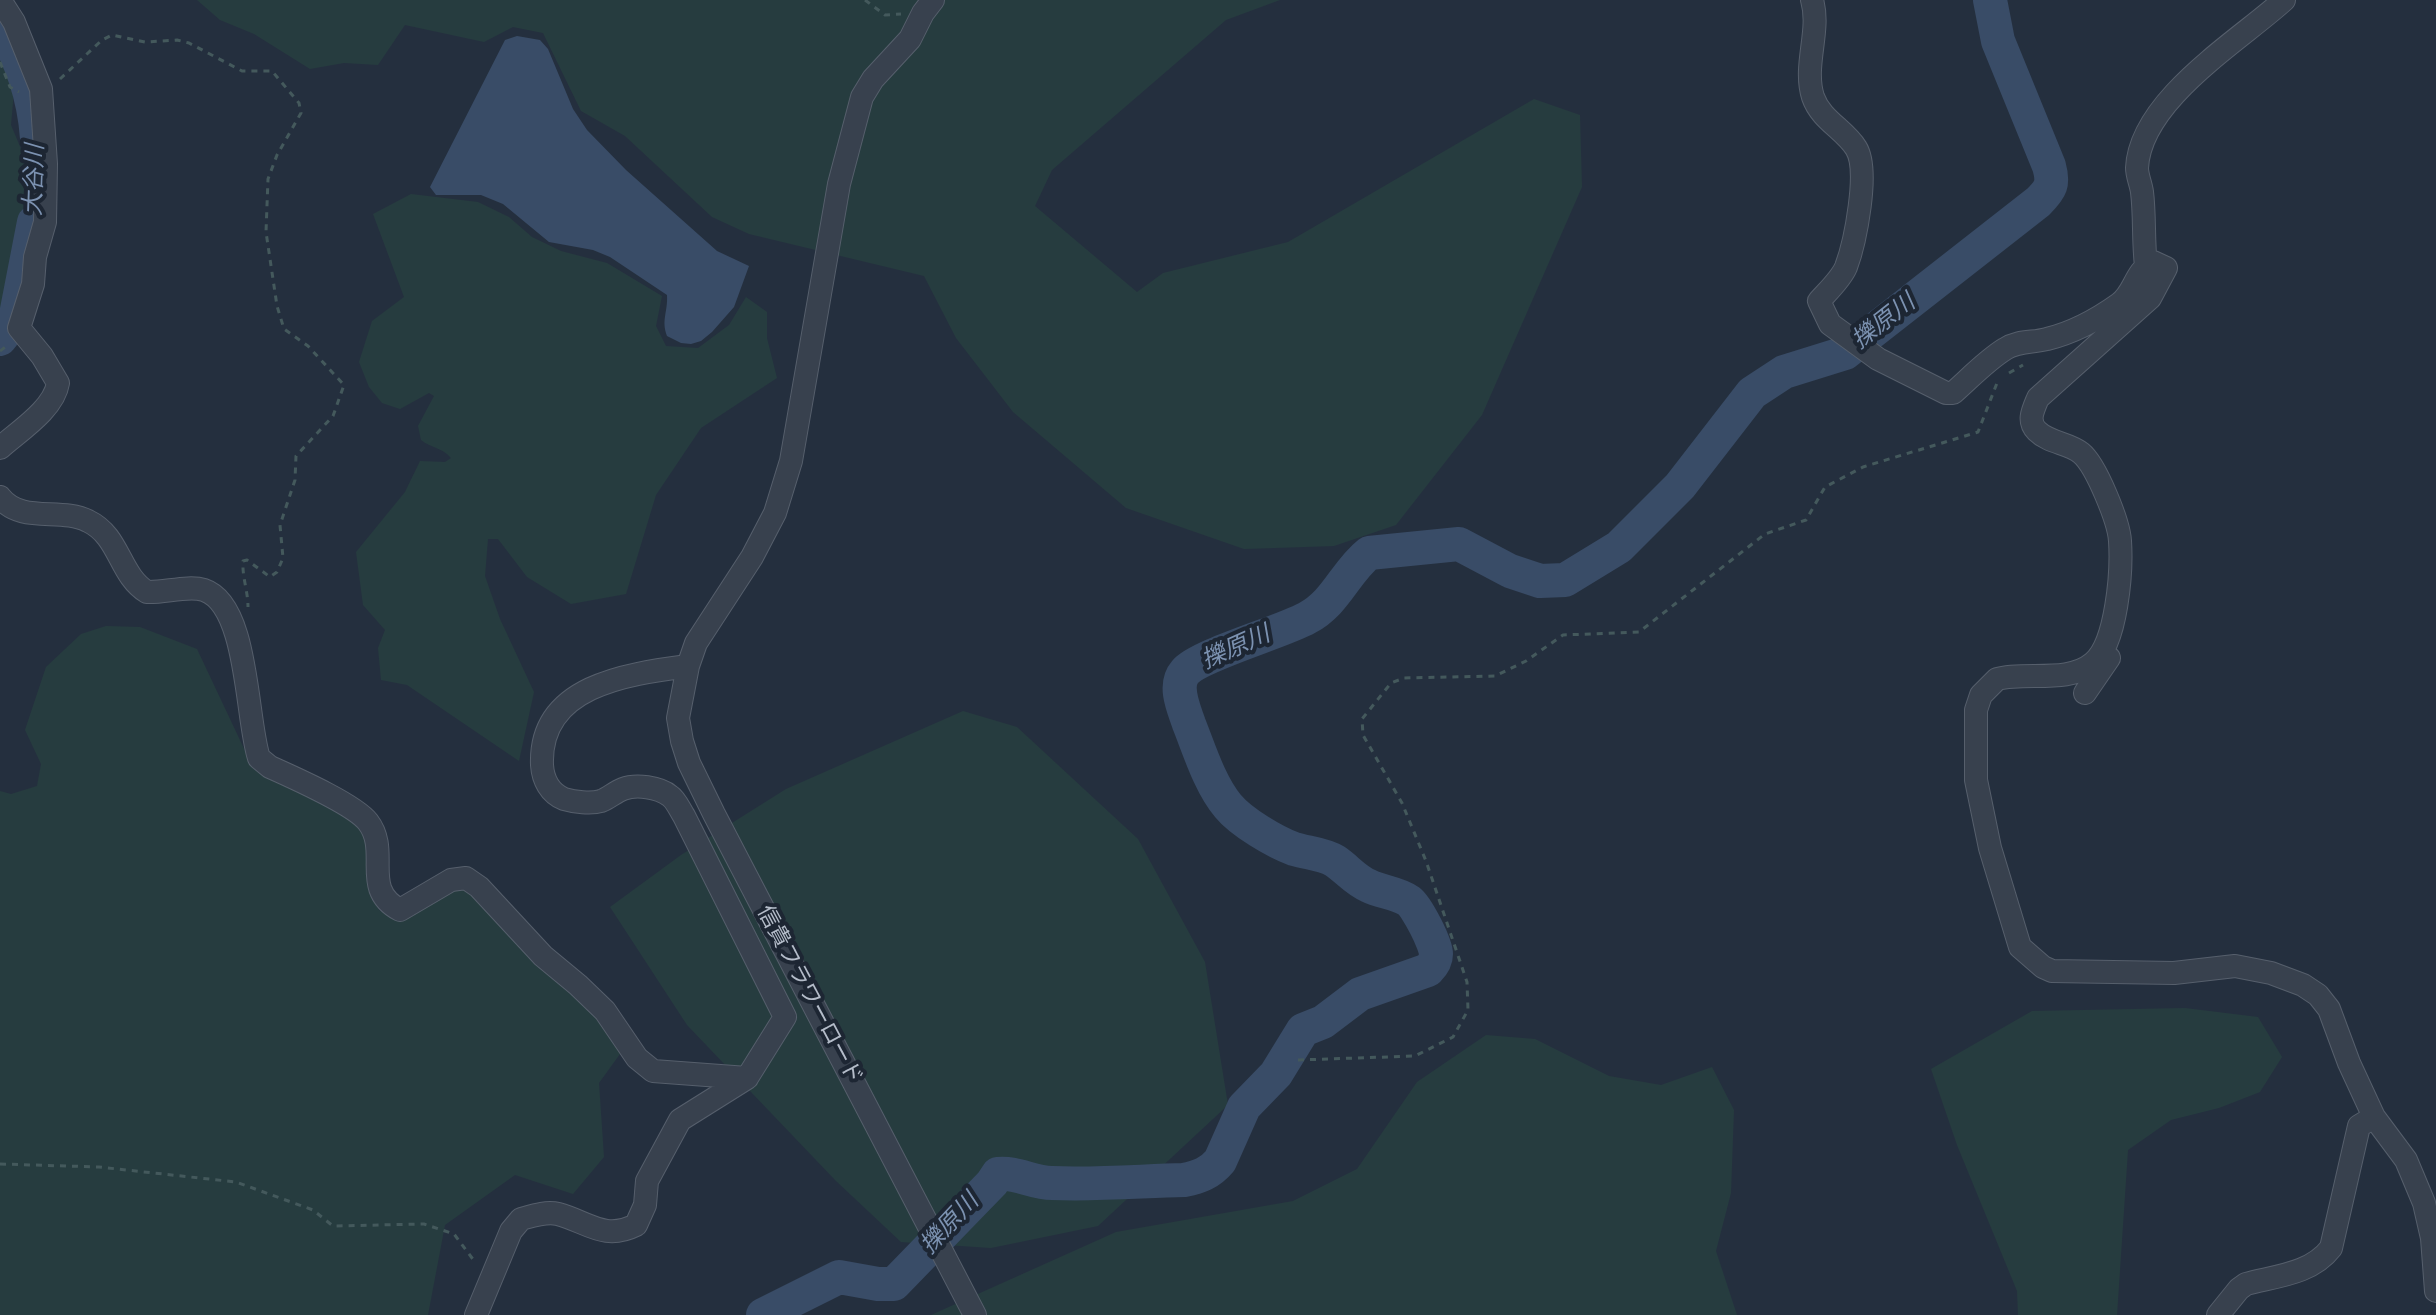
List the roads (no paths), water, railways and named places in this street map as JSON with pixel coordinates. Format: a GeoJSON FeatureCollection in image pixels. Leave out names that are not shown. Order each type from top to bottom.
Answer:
{"type":"FeatureCollection","features":[{"type":"Feature","properties":{"kind":"street"},"geometry":{"type":"LineString","coordinates":[[0,0],[14,22],[41,89],[46,164],[45,222],[35,257],[33,284],[19,328],[42,356],[58,383],[57,391],[48,403],[0,448]]}},
{"type":"Feature","properties":{"kind":"street"},"geometry":{"type":"LineString","coordinates":[[1812,0],[1817,15],[1811,73],[1813,96],[1825,117],[1856,148],[1863,171],[1862,192],[1845,269],[1819,301],[1830,324],[1878,359],[1946,393],[1953,393],[2006,348],[2023,341],[2068,334],[2120,304],[2146,266],[2153,262],[2166,268],[2150,298],[2038,398],[2030,420],[2036,431],[2081,453],[2101,479],[2120,538],[2120,642],[2085,693]]}},
{"type":"Feature","properties":{"kind":"street"},"geometry":{"type":"LineString","coordinates":[[2146,266],[2142,191],[2137,169],[2143,145],[2160,110],[2206,62],[2284,0]]}},
{"type":"Feature","properties":{"kind":"street","name":"信貴フラワーロード"},"geometry":{"type":"LineString","coordinates":[[928,7],[910,39],[873,79],[862,97],[839,184],[791,461],[775,513],[752,557],[696,643],[688,666],[678,718],[689,763],[975,1315]]}},
{"type":"Feature","properties":{"kind":"street"},"geometry":{"type":"LineString","coordinates":[[0,497],[12,508],[69,515],[86,519],[100,527],[113,541],[131,577],[147,592],[197,589],[216,597],[233,623],[259,758],[270,767],[355,810],[369,823],[376,842],[379,892],[387,903],[400,910],[451,880],[466,878],[479,887],[543,956],[605,1011],[637,1058],[653,1071],[747,1078]]}},
{"type":"Feature","properties":{"kind":"street"},"geometry":{"type":"LineString","coordinates":[[2118,596],[2106,646],[2092,664],[2071,673],[1997,679],[1978,702],[1976,780],[1993,861],[2020,947],[2052,971],[2174,973],[2235,966],[2271,973],[2303,985],[2318,995],[2329,1009],[2374,1117],[2406,1160],[2424,1203],[2432,1238],[2436,1291]]}},
{"type":"Feature","properties":{"kind":"street"},"geometry":{"type":"LineString","coordinates":[[476,1315],[511,1231],[521,1219],[555,1213],[599,1231],[621,1233],[636,1225],[645,1205],[647,1181],[680,1120],[747,1078],[785,1017],[671,796],[652,787],[626,788],[600,801],[564,799],[550,789],[542,771],[546,738],[554,717],[567,703],[587,689],[613,680],[688,666]]}},
{"type":"Feature","properties":{"kind":"street"},"geometry":{"type":"LineString","coordinates":[[2218,1315],[2246,1284],[2311,1267],[2331,1248],[2359,1126],[2374,1117]]}},
{"type":"Feature","properties":{"kind":"water"},"geometry":{"type":"Polygon","coordinates":[[[517,36],[540,40],[548,49],[573,109],[587,130],[626,170],[717,251],[749,266],[734,307],[701,341],[681,343],[667,336],[667,295],[610,257],[593,250],[549,242],[503,204],[481,195],[436,195],[430,187],[505,40],[517,36]]]}},
{"type":"Feature","properties":{"kind":"waterway","name":"擽原川"},"geometry":{"type":"LineString","coordinates":[[763,1315],[839,1277],[894,1284],[998,1174],[1045,1183],[1085,1184],[1184,1180],[1204,1174],[1220,1161],[1244,1107],[1276,1074],[1303,1030],[1323,1022],[1360,994],[1428,970],[1434,963],[1435,949],[1430,934],[1409,901],[1364,884],[1331,859],[1278,842],[1250,825],[1228,806],[1210,777],[1189,724],[1181,698],[1180,684],[1185,672],[1206,658],[1295,624],[1317,612],[1369,553],[1459,544],[1510,571],[1540,581],[1565,580],[1619,547],[1680,486],[1752,393],[1784,372],[1845,353],[2038,202],[2050,186],[2049,166],[1998,41],[1990,0]]}},
{"type":"Feature","properties":{"kind":"waterway","name":"大谷川"},"geometry":{"type":"LineString","coordinates":[[0,22],[25,78],[37,138]]}},
{"type":"Feature","properties":{"kind":"waterway","name":"大谷川"},"geometry":{"type":"LineString","coordinates":[[0,339],[15,320],[34,222]]}}]}
